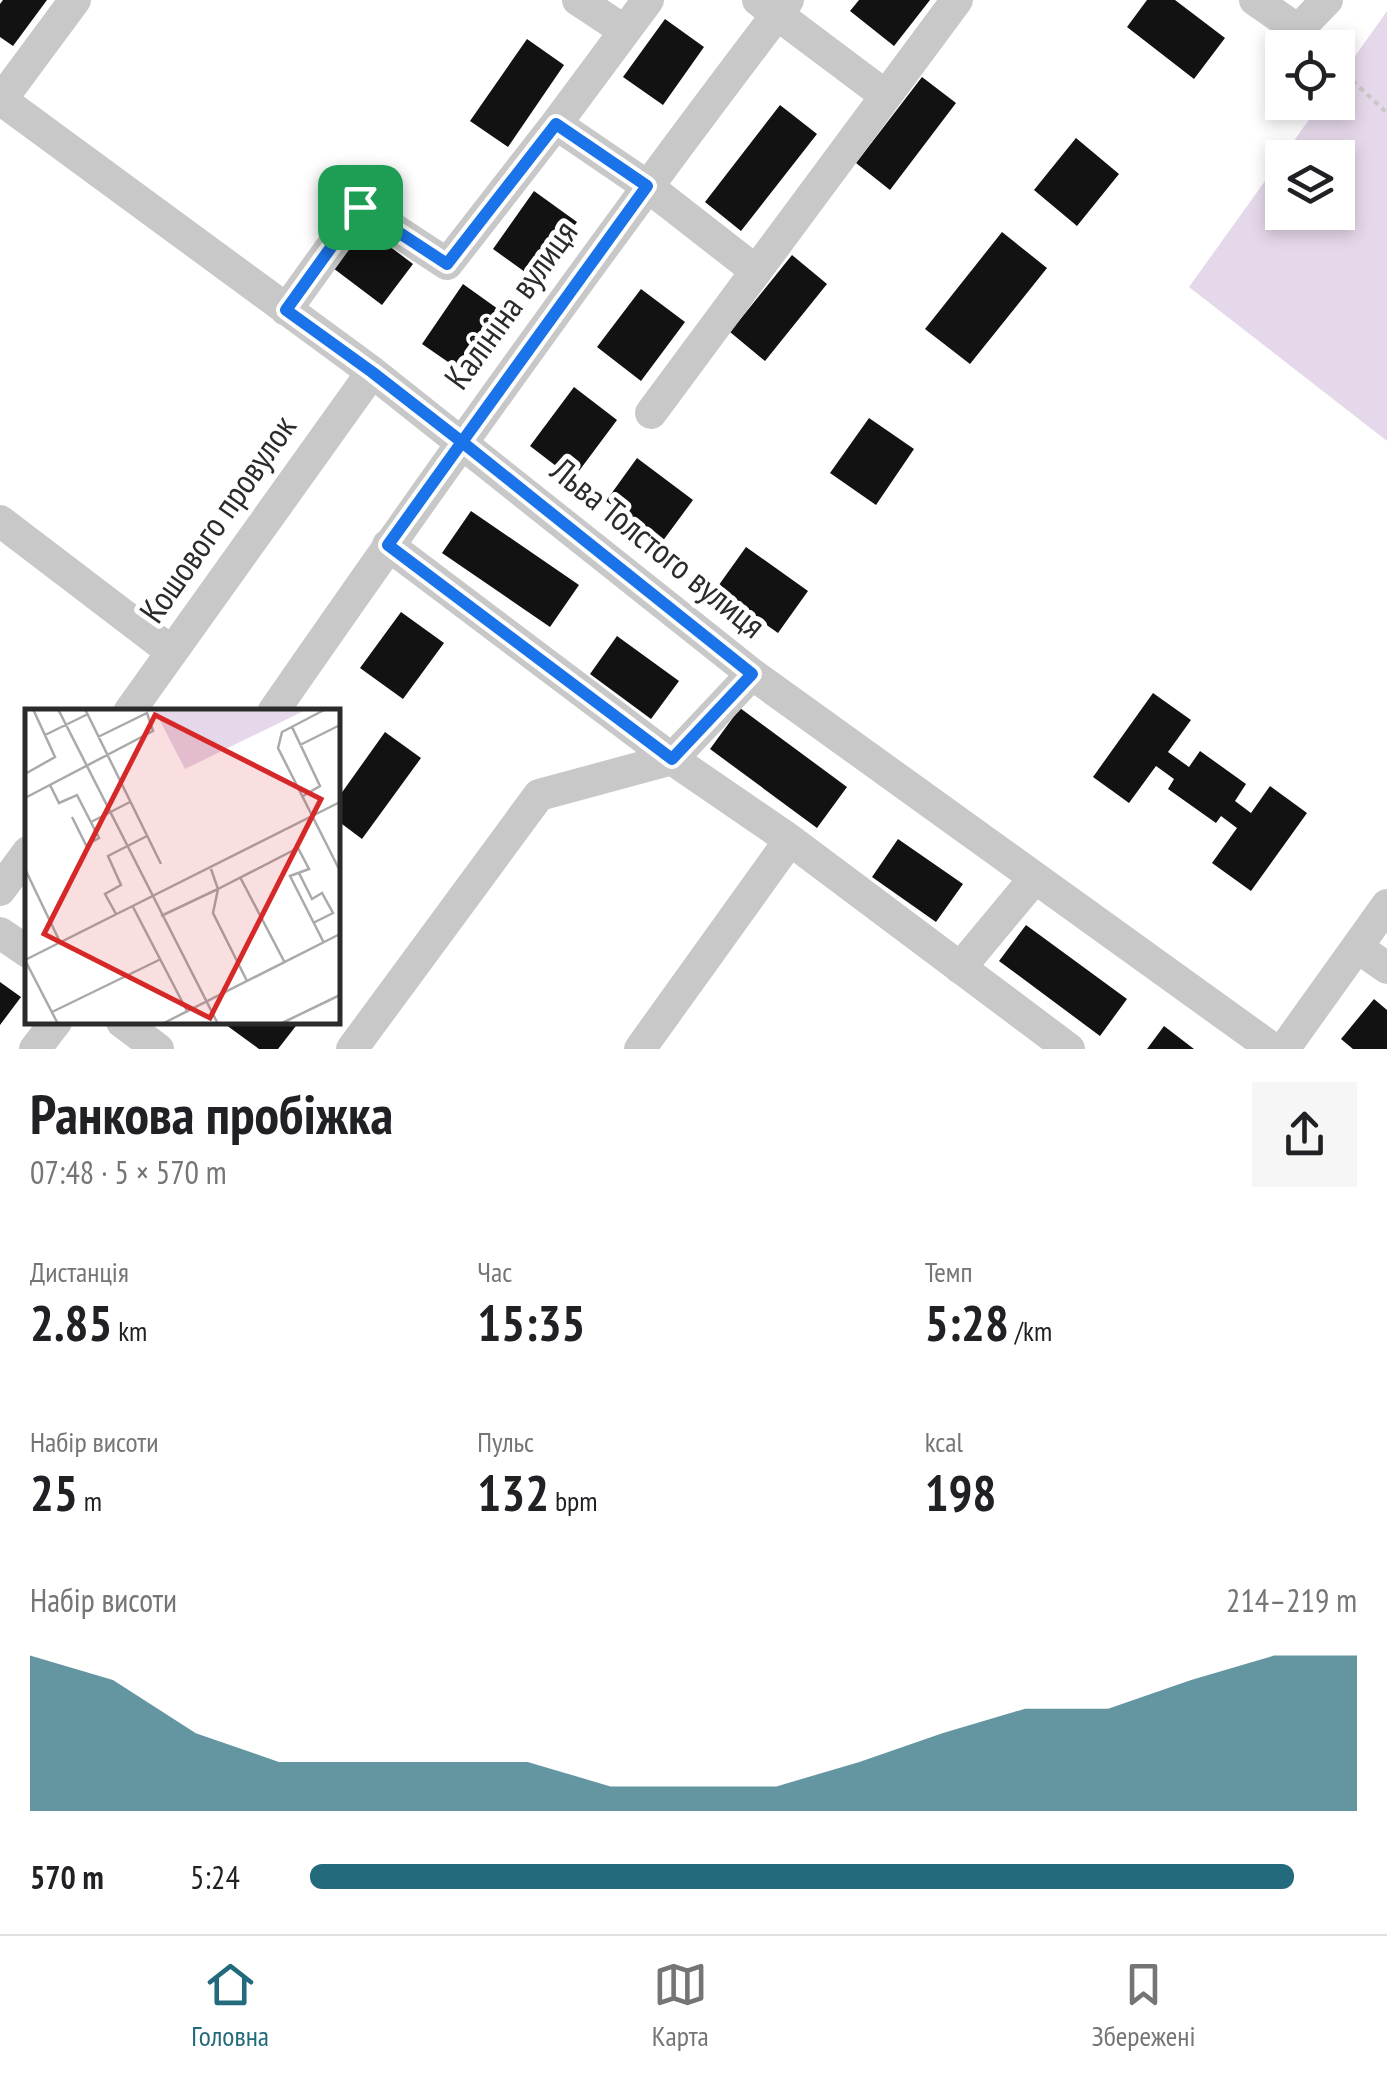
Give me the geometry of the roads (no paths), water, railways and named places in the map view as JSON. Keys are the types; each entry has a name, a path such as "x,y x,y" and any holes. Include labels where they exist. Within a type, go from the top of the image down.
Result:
{"street":[{"path":"1,100 76,0"},
{"path":"578,0 625,32"},
{"path":"286,310 360,207 447,264 648,0"},
{"path":"651,413 958,0"},
{"path":"1255,0 1298,30 1327,0"},
{"path":"774,4 886,96"},
{"name":"Калініна вулиця","path":"275,709 774,4"},
{"name":"Льва Толстого вулиця","path":"1,100 372,372 752,674 1274,1049"},
{"path":"556,124 647,186 756,271"},
{"name":"Кошового провулок","path":"131,709 372,372"},
{"path":"0,521 172,652"},
{"path":"388,545 672,759 790,840 1069,1049"},
{"path":"352,1049 538,794 672,759 752,674"},
{"path":"640,1049 790,840"},
{"path":"0,890 25,856"},
{"path":"960,968 1034,879"},
{"path":"1284,1049 1387,905"},
{"path":"0,933 25,950"},
{"path":"1357,947 1387,968"},
{"path":"35,1049 54,1024"},
{"path":"125,1024 158,1049"}]}
